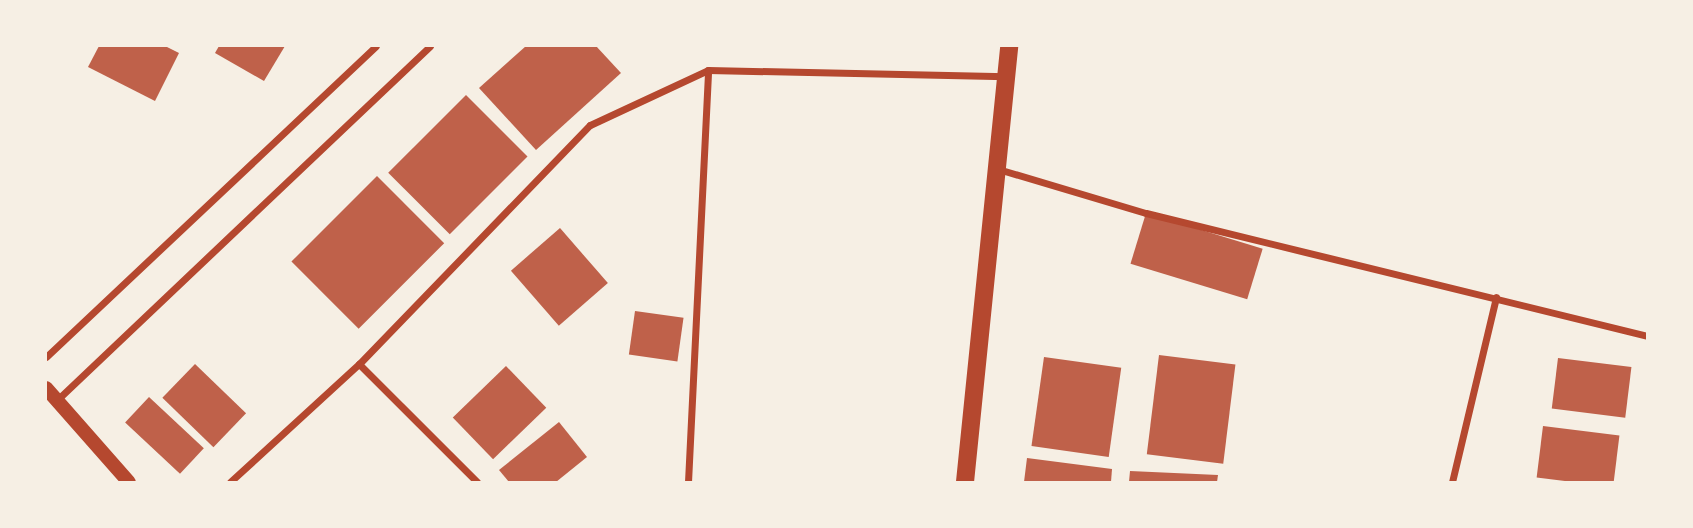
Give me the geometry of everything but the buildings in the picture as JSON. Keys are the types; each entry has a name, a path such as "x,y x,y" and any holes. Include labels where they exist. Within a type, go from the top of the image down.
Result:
{"main road":[{"path":"965,482 1009,46"},
{"path":"46,388 129,482"}],"street":[{"path":"46,357 376,46"},
{"path":"57,400 430,46"},
{"path":"230,482 359,364 590,125 708,70 1007,76"},
{"path":"688,482 708,70"},
{"path":"998,169 1146,213 1647,336"},
{"path":"1452,482 1496,297"},
{"path":"359,364 477,482"}]}
